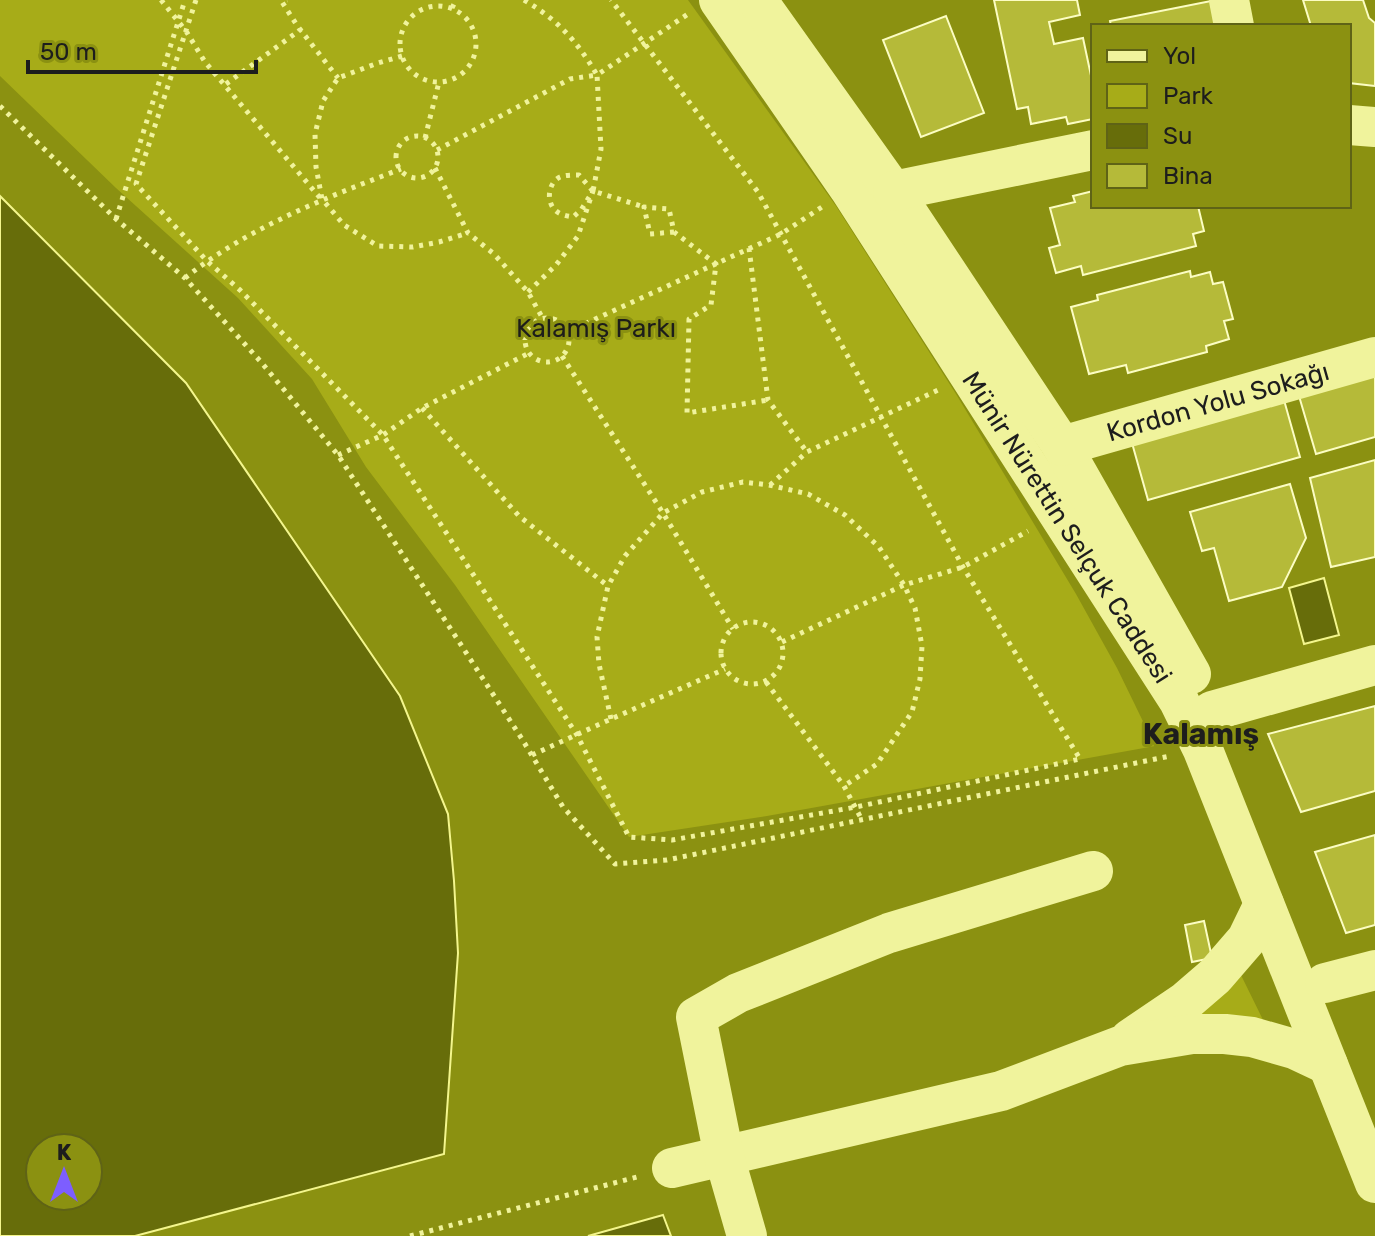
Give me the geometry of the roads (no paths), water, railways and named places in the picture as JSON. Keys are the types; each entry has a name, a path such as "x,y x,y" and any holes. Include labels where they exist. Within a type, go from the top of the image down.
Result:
{"street":[{"name":"Münir Nürettin Selçuk Caddesi","path":"757,0 893,191 1062,446 1212,711 1325,983 1375,1121"},
{"path":"1229,0 1234,24"},
{"name":"Münir Nürettin Selçuk Caddesi","path":"708,4 849,188 1179,701 1203,750 1375,1183"},
{"path":"1351,125 1375,127"},
{"path":"893,191 1091,150"},
{"name":"Kordon Yolu Sokağı","path":"1062,446 1375,357"},
{"path":"1212,711 1375,665"},
{"path":"747,1236 724,1156 696,1017 738,993 889,933 1093,871"},
{"path":"1120,1046 1186,1001 1215,976 1247,939 1264,904"},
{"path":"1325,983 1375,970"},
{"path":"672,1168 1001,1091 1120,1046 1192,1034 1252,1037 1294,1049 1328,1065"}],"water":[{"path":"0,196 186,383 400,696 448,814 458,953 444,1154 135,1236 0,1236"},
{"path":"1324,578 1339,635 1304,644 1289,588"},
{"path":"663,1215 671,1236 588,1236"}],"district":[{"name":"Kalamış","path":"1201,734"}],"park label":[{"name":"Kalamış Parkı","path":"596,328"}]}
